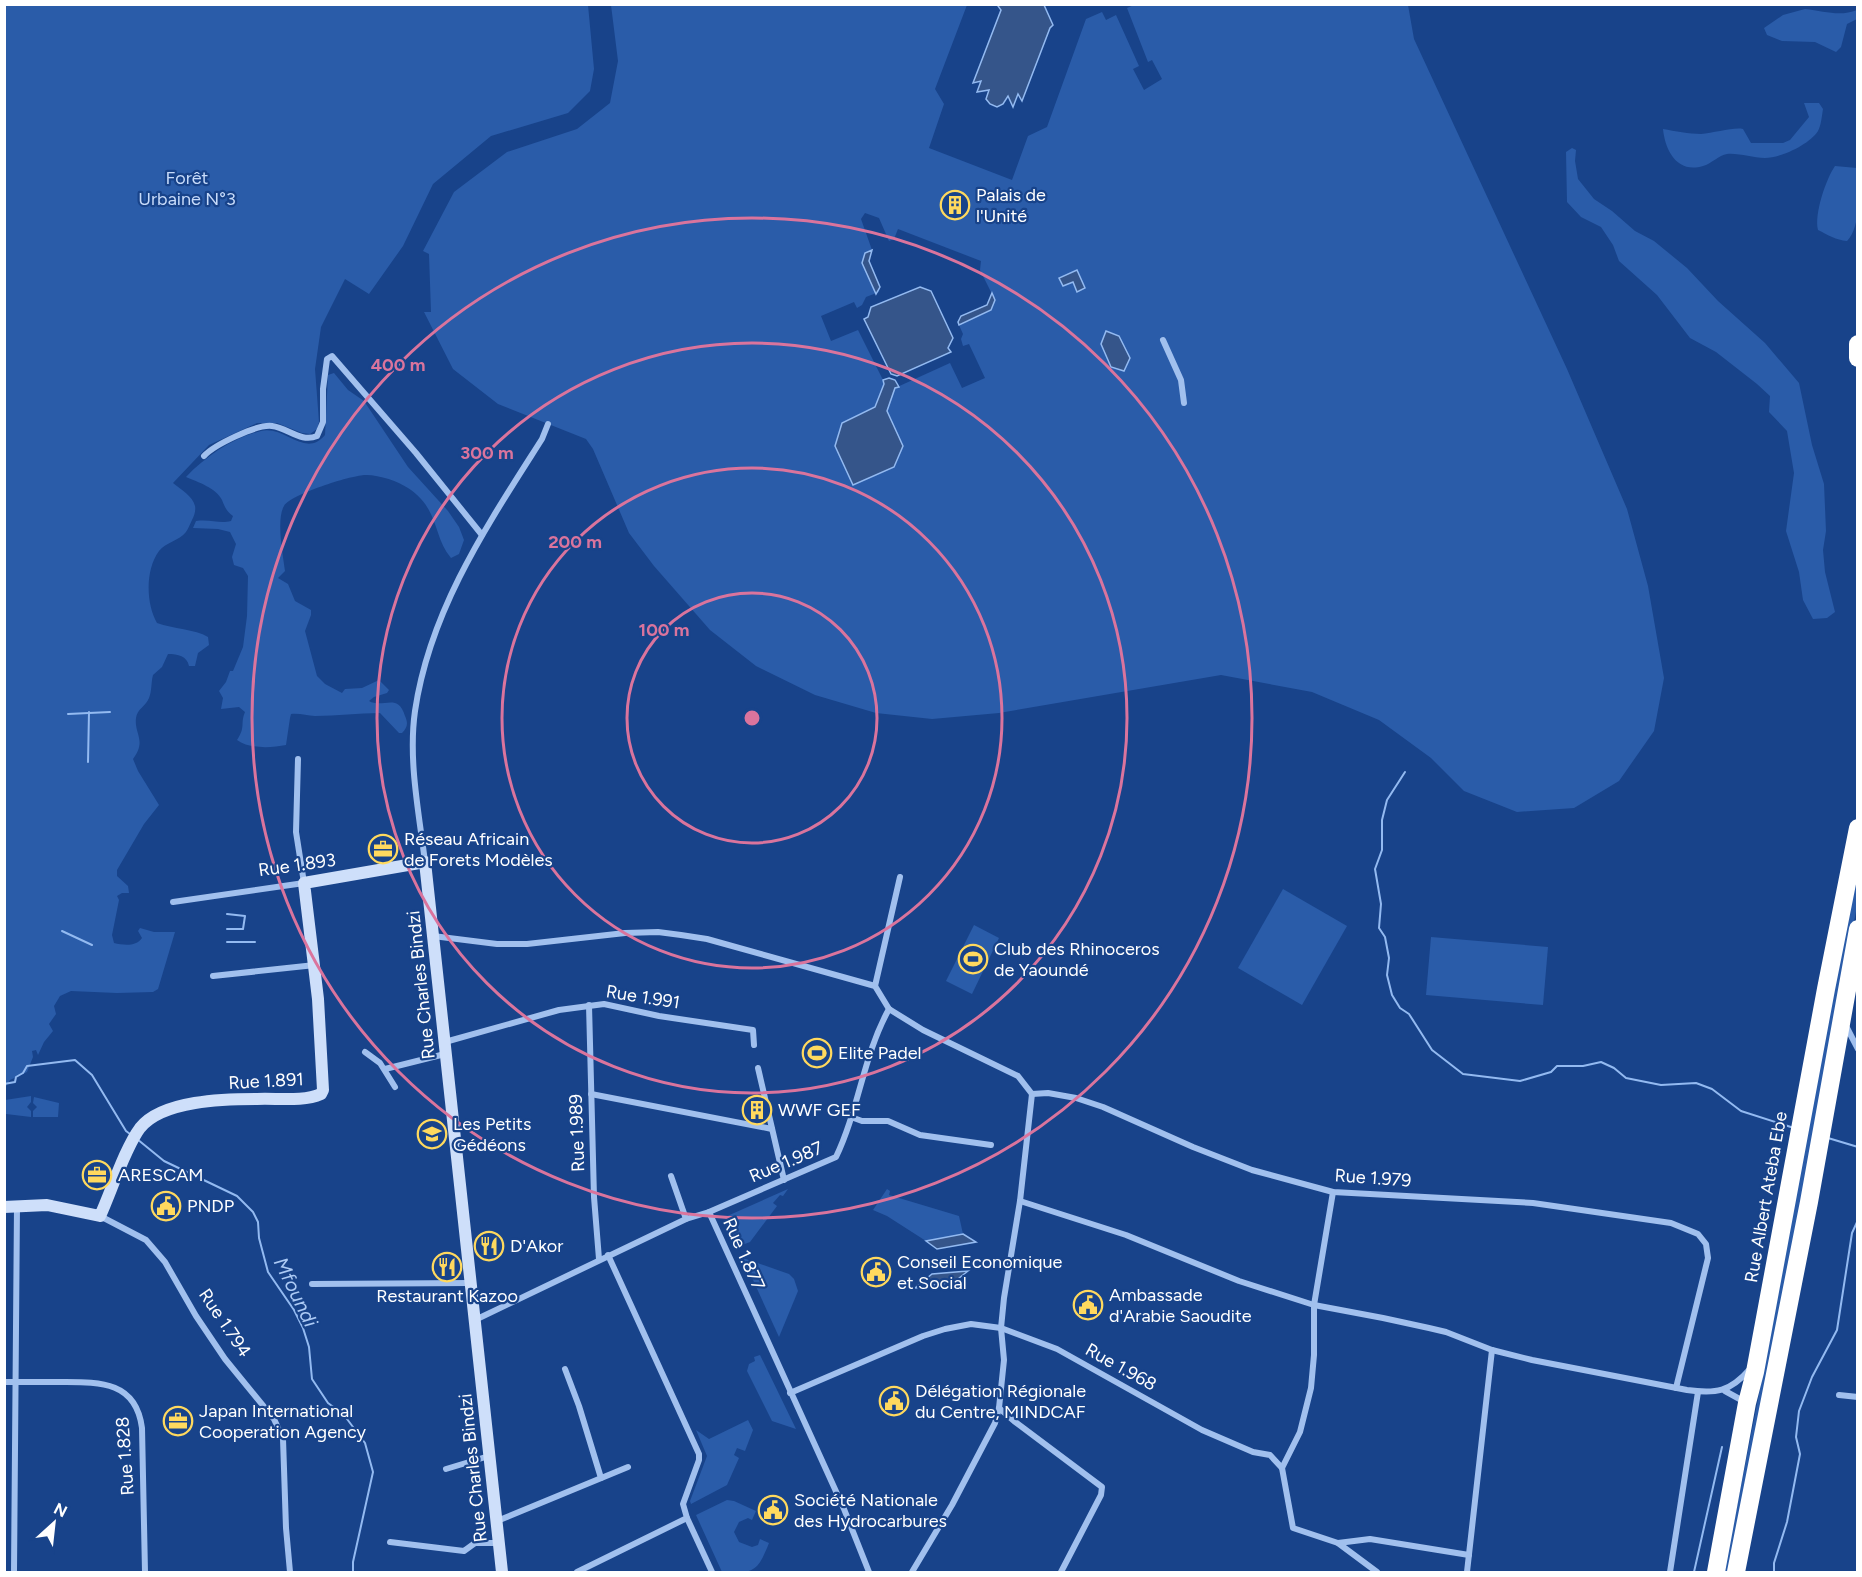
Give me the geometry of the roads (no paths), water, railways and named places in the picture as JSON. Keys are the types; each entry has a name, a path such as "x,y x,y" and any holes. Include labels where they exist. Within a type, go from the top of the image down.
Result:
{"highway":[{"path":"1857,344 1857,358"},
{"name":"Rue Albert Ateba Ebe","path":"1716,1572 1857,828"},
{"path":"1736,1572 1809,1202 1857,929"}],"street":[{"path":"1163,340 1181,380 1184,403"},
{"path":"204,456 214,447 231,438 264,426 278,428 305,439 317,436 323,422 323,389 327,359 332,356 416,453 482,535"},
{"name":"Rue Charles Bindzi","path":"502,1572 415,779 415,712 436,630 452,591 482,535 542,439 548,424"},
{"path":"298,759 296,832 304,883"},
{"name":"Rue 1.893","path":"173,902 425,862"},
{"path":"874,986 900,877"},
{"name":"Rue 1.891","path":"100,1216 140,1129 159,1114 183,1106 238,1099 292,1098 321,1094 315,965 304,883"},
{"path":"433,936 497,944 526,944 626,933 670,933 707,939 874,986 889,1009 923,1030 1018,1076 1032,1094 1020,1201 1001,1328 1004,1360 995,1424 952,1505 912,1572"},
{"path":"213,976 315,965"},
{"name":"Rue 1.991","path":"385,1069 559,1010 604,1004 659,1016 753,1030 754,1045"},
{"name":"Rue 1.989","path":"589,1005 594,1197 599,1259"},
{"name":"Rue 1.987","path":"709,1212 836,1157 851,1117 874,1037 889,1009"},
{"path":"1841,1014 1857,1049"},
{"path":"365,1052 385,1069 395,1087"},
{"path":"758,1068 784,1180"},
{"path":"591,1094 772,1129"},
{"name":"Rue 1.979","path":"1032,1094 1057,1094 1076,1098 1103,1107 1252,1170 1333,1192 1533,1203 1671,1223 1698,1234 1706,1244 1708,1258 1676,1388"},
{"path":"851,1117 862,1121 888,1121 920,1135 991,1145"},
{"path":"671,1176 686,1219"},
{"path":"1333,1192 1314,1305 1314,1355 1311,1388 1300,1432 1282,1468 1293,1528 1338,1543 1377,1572"},
{"path":"1020,1201 1126,1235 1239,1281 1314,1305 1429,1328 1492,1350 1698,1392 1725,1391 1747,1403"},
{"name":"Rue 1.794","path":"11,1206 47,1205 100,1216 146,1240 165,1262 196,1316 225,1359 274,1419 283,1439 290,1572"},
{"path":"11,1206 14,1572"},
{"name":"Rue 1.877","path":"608,1255 686,1219 709,1212 844,1509 869,1572"},
{"path":"475,1321 608,1255 699,1454 699,1460 683,1504 687,1518 712,1572"},
{"path":"312,1284 472,1283"},
{"name":"Rue 1.968","path":"790,1393 934,1332 971,1324 1001,1328 1058,1349 1202,1430 1253,1452 1270,1455 1282,1468"},
{"path":"1467,1572 1492,1350"},
{"path":"1725,1391 1742,1378 1757,1361"},
{"path":"565,1369 601,1478"},
{"name":"Rue 1.828","path":"4,1383 92,1382 111,1385 133,1400 138,1408 142,1428 145,1572"},
{"path":"1670,1572 1698,1392"},
{"path":"1839,1395 1857,1397"},
{"path":"999,1408 1102,1487 1101,1495 1061,1572"},
{"path":"446,1469 490,1456"},
{"path":"497,1521 628,1467"},
{"path":"4,1514 14,1514"},
{"path":"578,1572 687,1518"},
{"path":"1338,1543 1370,1539 1469,1555"},
{"path":"390,1542 464,1551 475,1543 500,1543"}],"waterway":[{"path":"88,762 89,712"},
{"path":"68,714 110,712"},
{"path":"1405,772 1387,800 1382,820 1382,850 1375,869 1381,904 1379,928 1385,937 1389,958 1387,975 1392,995 1400,1008 1409,1014 1432,1050 1463,1074 1520,1081 1551,1072 1557,1066 1583,1066 1601,1062 1614,1068 1626,1078 1661,1085 1696,1083 1712,1089 1741,1111 1794,1128"},
{"path":"227,914 245,916 243,929 227,929"},
{"path":"62,931 92,945"},
{"path":"227,942 255,942"},
{"name":"Mfoundi","path":"4,1084 15,1082 16,1077 23,1073 27,1066 75,1060 92,1075 130,1134"},
{"path":"1828,1138 1858,1147"},
{"name":"Mfoundi","path":"137,1139 164,1161 237,1196 253,1212 258,1222 259,1238 268,1272 294,1310 303,1328 309,1347 312,1379 328,1403 344,1415 365,1443 373,1472 353,1562 353,1572"},
{"path":"1774,1572 1774,1563 1787,1522 1800,1454 1796,1437 1799,1411 1812,1377 1837,1330 1852,1233 1858,1220"},
{"path":"1694,1572 1722,1447"}],"place":[{"name":"Palais de l'Unité","path":"955,205"},
{"name":"Réseau Africain de Forets Modèles","path":"383,849"},
{"name":"Club des Rhinoceros de Yaoundé","path":"973,959"},
{"name":"Elite Padel","path":"817,1053"},
{"name":"WWF GEF","path":"757,1110"},
{"name":"Les Petits Gédéons","path":"432,1134"},
{"name":"ARESCAM","path":"97,1175"},
{"name":"PNDP","path":"166,1206"},
{"name":"D'Akor","path":"489,1246"},
{"name":"Restaurant Kazoo","path":"447,1267"},
{"name":"Conseil Economique et Social","path":"876,1272"},
{"name":"Ambassade d'Arabie Saoudite","path":"1088,1305"},
{"name":"Délégation Régionale du Centre, MINDCAF","path":"894,1401"},
{"name":"Japan International Cooperation Agency","path":"178,1421"},
{"name":"Société Nationale des Hydrocarbures","path":"773,1510"}],"park label":[{"name":"Forêt Urbaine N°3","path":"187,188"}]}
